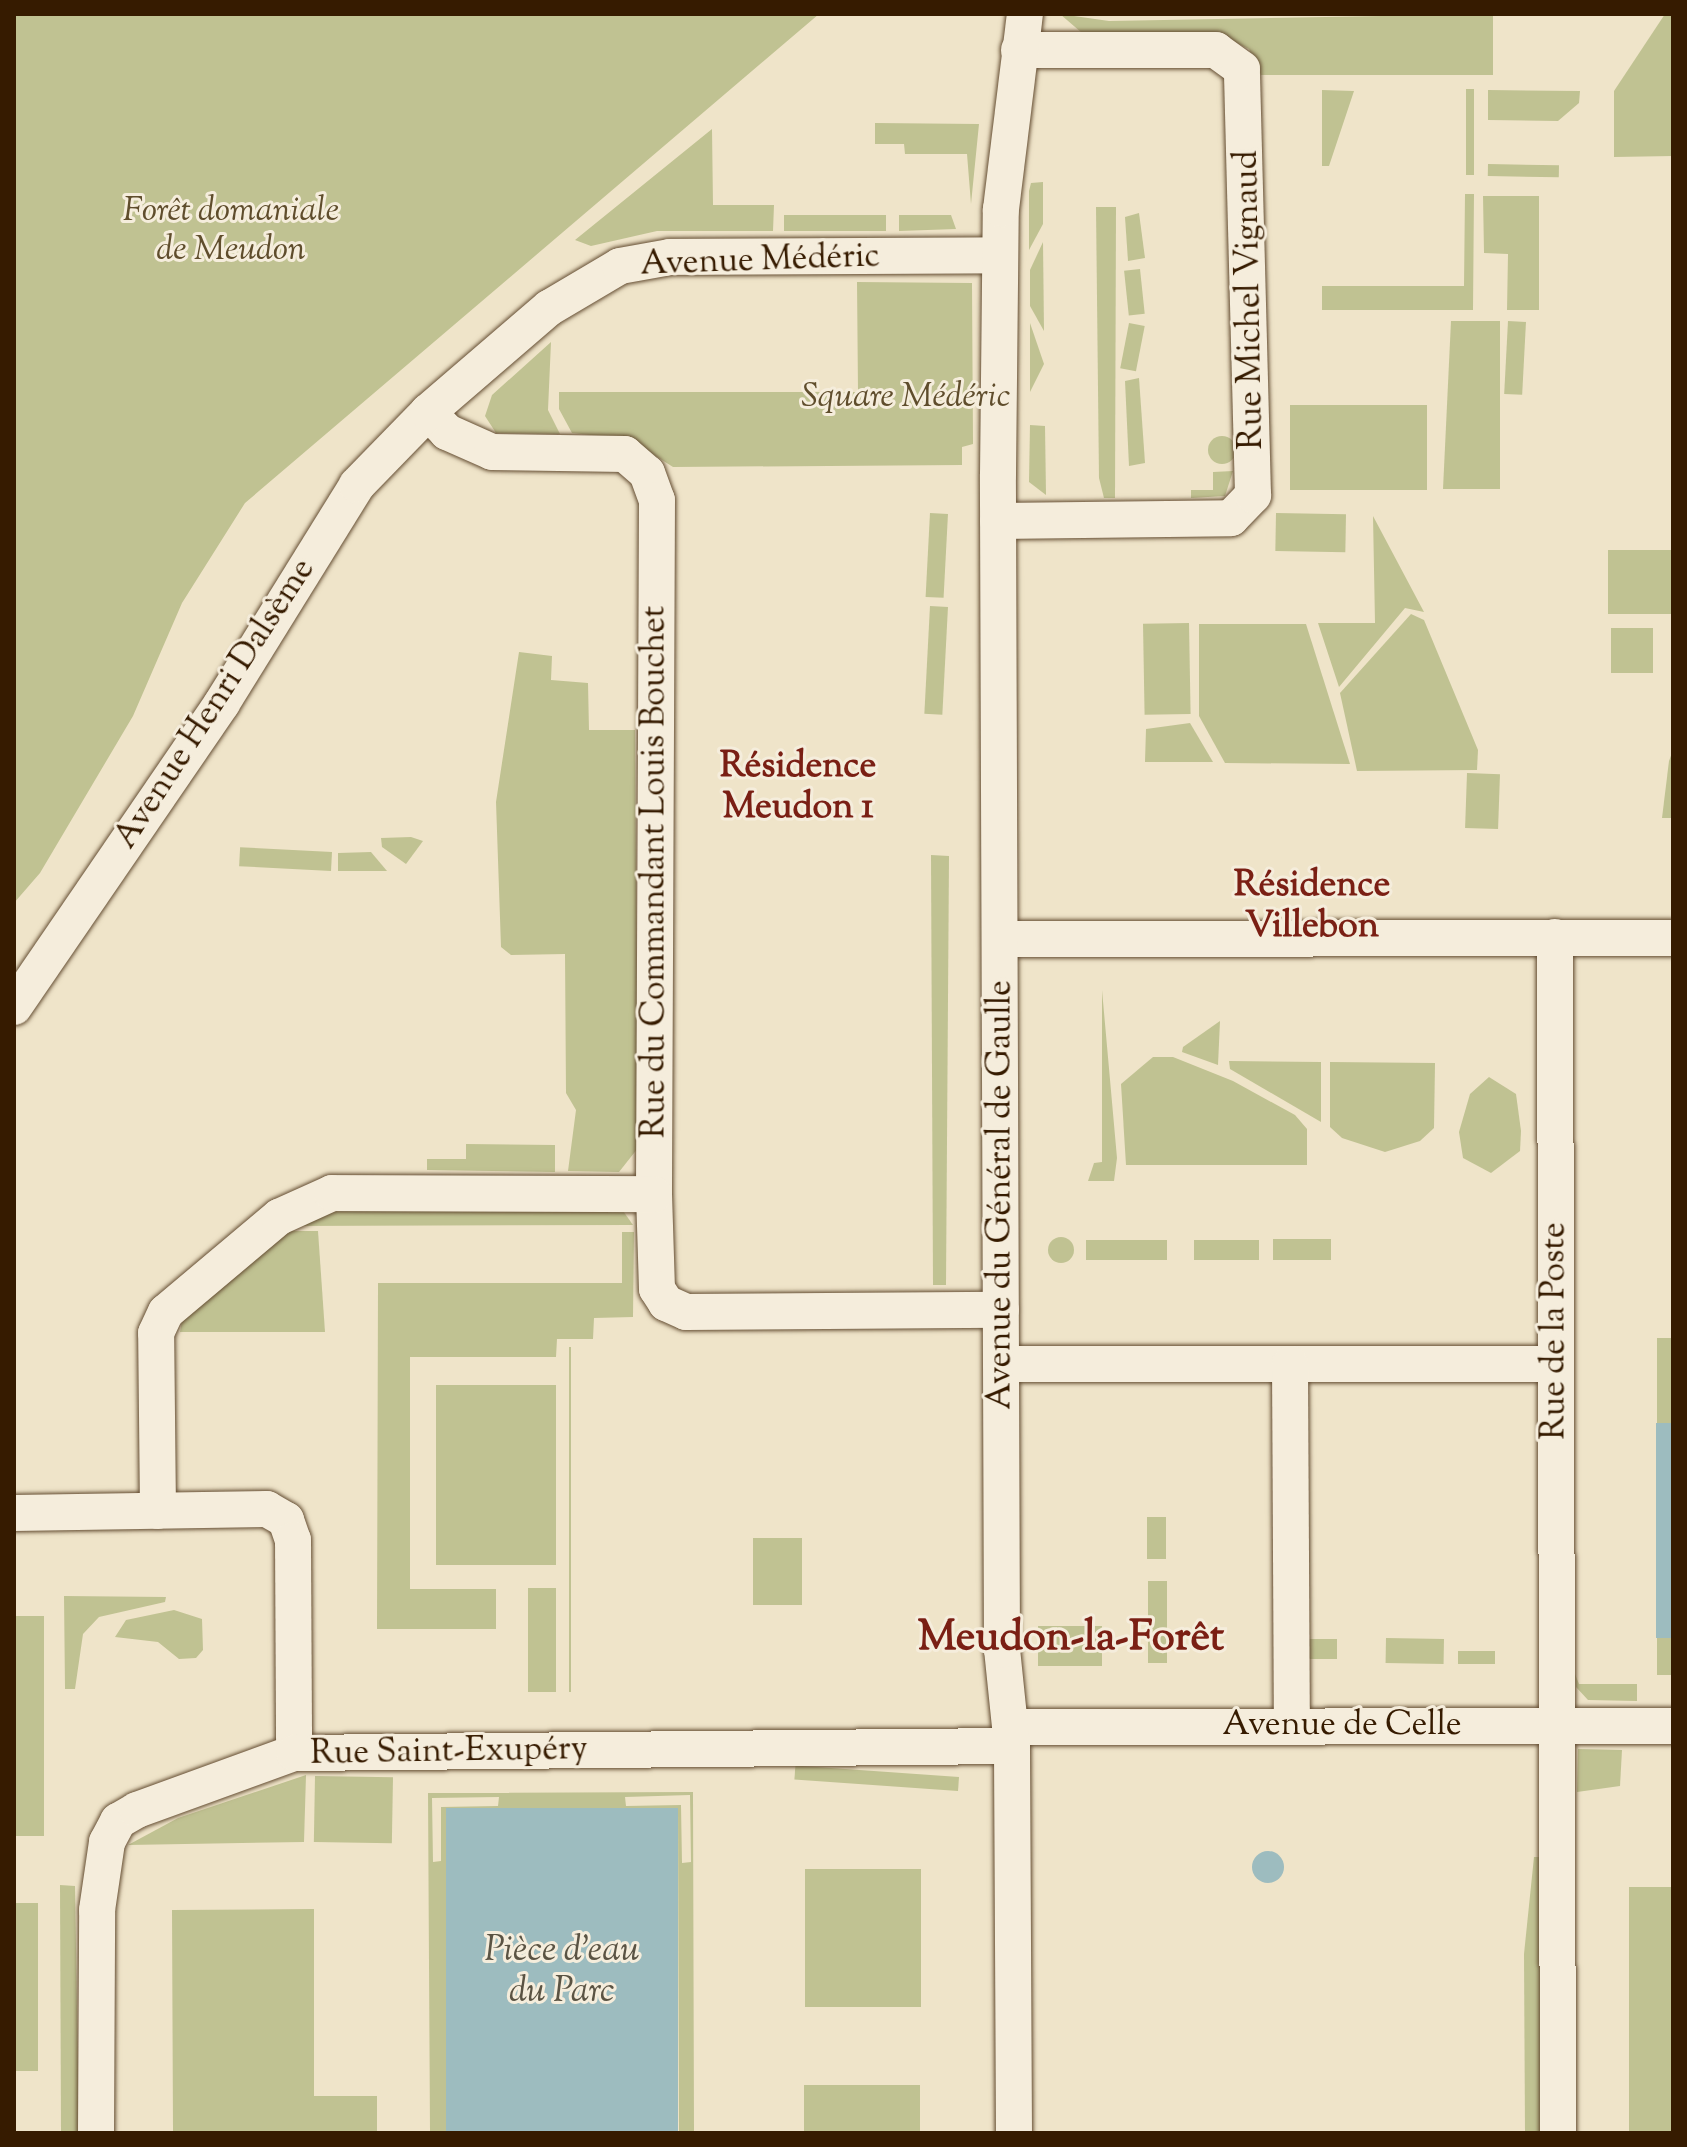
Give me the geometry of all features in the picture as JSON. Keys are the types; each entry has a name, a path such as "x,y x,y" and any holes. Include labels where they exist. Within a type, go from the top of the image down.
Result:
{"street":[{"name":"Avenue du Général de Gaulle","path":"1014,2133 1012,1736 1002,1650 999,255 1025,14"},
{"name":"Rue Michel Vignaud","path":"998,521 1231,518 1253,495 1242,69 1216,50 1019,50"},
{"name":"Avenue Médéric","path":"428,412 580,285 643,260 999,255"},
{"name":"Avenue Henri Dalsème","path":"14,1007 222,703 357,485 428,412"},
{"name":"Rue du Commandant Louis Bouchet","path":"428,412 447,432 492,452 625,454 652,483 654,1194 657,1289 666,1303 686,1312 1001,1310"},
{"name":"Rue de la Poste","path":"1555,937 1554,1726 1558,2133"},
{"path":"1000,939 1673,938"},
{"path":"158,1511 156,1333 186,1293 279,1217 332,1193 654,1194"},
{"path":"1001,1364 1556,1364"},
{"path":"1290,1364 1292,1726"},
{"path":"14,1513 267,1509 286,1520 293,1540 294,1753"},
{"name":"Avenue de Celle","path":"1012,1736 1292,1726 1673,1726"},
{"name":"Rue Saint-Exupéry","path":"96,2133 97,1910 112,1830 137,1810 294,1753 1012,1736"}],"green space":[{"name":"Forêt domaniale de Meudon","path":"14,14 819,14 245,503 182,603 133,716 40,873 14,903"},
{"path":"1060,14 1109,21 1493,14 1493,75 1261,75 1249,49 1216,33 1082,33"},
{"path":"1665,14 1673,14 1673,156 1614,157 1614,91"},
{"path":"1466,89 1474,89 1474,175 1466,175"},
{"path":"1322,90 1354,91 1329,166 1322,166"},
{"path":"1488,90 1580,91 1579,103 1558,121 1488,120"},
{"path":"875,123 979,124 971,204 967,154 905,154 904,144 875,144"},
{"path":"712,129 713,205 774,205 773,231 657,231 591,246 575,240"},
{"path":"1488,164 1559,165 1559,177 1488,176"},
{"path":"1043,182 1043,224 1029,250 1029,191 1031,183"},
{"path":"1465,194 1474,194 1473,310 1322,310 1322,286 1464,286"},
{"path":"1483,196 1539,196 1539,310 1507,310 1508,254 1484,253"},
{"path":"1096,207 1116,207 1115,498 1104,498 1099,478"},
{"path":"1139,213 1145,258 1128,261 1125,217"},
{"path":"784,215 886,215 886,231 784,231"},
{"path":"899,215 951,215 956,229 899,231"},
{"path":"1043,242 1044,331 1030,306 1030,270"},
{"path":"1140,269 1145,314 1129,315 1124,271"},
{"name":"Square Médéric","path":"857,282 972,283 973,444 962,447 962,465 673,467 629,439 572,433 559,409 559,392 858,392"},
{"path":"1451,321 1500,321 1500,489 1443,489"},
{"path":"1508,321 1526,322 1522,395 1504,394"},
{"path":"1030,323 1044,364 1030,392"},
{"path":"1129,323 1145,326 1136,371 1120,368"},
{"path":"551,342 548,410 560,434 496,433 485,416 492,395"},
{"path":"1139,378 1145,463 1129,466 1125,381"},
{"path":"1290,405 1427,405 1427,490 1290,490"},
{"path":"1030,425 1045,426 1046,495 1029,482"},
{"path":"1222,436 1232,440 1236,450 1232,460 1222,464 1212,460 1208,450 1212,440"},
{"path":"1233,471 1225,496 1191,498 1191,490 1213,490 1213,472"},
{"path":"930,513 948,514 944,598 926,597"},
{"path":"1276,513 1346,514 1345,552 1275,551"},
{"path":"1373,516 1424,612 1405,608 1339,687 1318,623 1375,623"},
{"path":"1608,550 1673,550 1673,614 1608,614"},
{"path":"930,606 948,607 942,715 924,714"},
{"path":"1411,614 1424,620 1478,750 1477,770 1357,771 1340,693"},
{"path":"1189,623 1191,714 1145,715 1143,624"},
{"path":"1199,624 1306,624 1350,764 1225,763 1199,716"},
{"path":"1611,628 1653,628 1653,673 1611,673"},
{"path":"519,652 552,656 551,680 588,683 589,730 635,730 638,1148 619,1172 568,1171 576,1110 566,1093 565,954 511,955 501,947 496,802"},
{"path":"1190,723 1213,762 1145,762 1146,729"},
{"path":"1673,750 1673,818 1662,818 1669,761"},
{"path":"1467,773 1500,774 1498,829 1465,828"},
{"path":"411,837 423,841 406,864 382,847 381,838"},
{"path":"240,847 332,852 331,871 239,866"},
{"path":"371,852 387,871 338,871 338,853"},
{"path":"931,855 949,856 946,1285 933,1285"},
{"path":"1102,990 1117,1158 1114,1181 1088,1181 1094,1163 1102,1162"},
{"path":"1220,1021 1218,1065 1182,1052 1183,1047"},
{"path":"1153,1057 1173,1057 1233,1081 1295,1115 1307,1129 1307,1165 1126,1165 1121,1084"},
{"path":"1229,1061 1321,1062 1321,1122 1230,1069"},
{"path":"1330,1062 1435,1063 1434,1128 1420,1141 1385,1152 1342,1138 1330,1127"},
{"path":"1489,1077 1516,1094 1521,1131 1520,1151 1491,1173 1463,1158 1459,1132 1470,1094"},
{"path":"466,1144 555,1145 555,1172 427,1170 427,1159 466,1159"},
{"path":"355,1204 621,1208 633,1225 289,1226"},
{"path":"281,1231 318,1231 325,1332 180,1332 182,1321"},
{"path":"622,1232 634,1232 633,1317 594,1318 593,1339 557,1339 556,1357 410,1357 410,1589 496,1589 496,1629 377,1629 378,1283 622,1283"},
{"path":"1061,1237 1070,1241 1074,1250 1070,1259 1061,1263 1052,1259 1048,1250 1052,1241"},
{"path":"1273,1239 1331,1239 1331,1260 1273,1260"},
{"path":"1086,1240 1167,1240 1167,1260 1086,1260"},
{"path":"1194,1240 1259,1240 1259,1260 1194,1260"},
{"path":"1657,1338 1673,1338 1673,1430 1657,1430"},
{"path":"569,1347 571,1347 571,1692"},
{"path":"436,1385 556,1385 556,1565 436,1565"},
{"path":"1147,1517 1166,1517 1166,1559 1147,1559"},
{"path":"753,1538 802,1538 802,1605 753,1605"},
{"path":"1148,1581 1167,1581 1167,1663 1148,1663"},
{"path":"528,1588 556,1588 556,1692 528,1692"},
{"path":"64,1596 166,1597 165,1602 99,1617 83,1634 75,1689 65,1689"},
{"path":"174,1610 202,1619 203,1650 196,1658 179,1659 158,1642 115,1637 126,1620"},
{"path":"14,1616 44,1616 44,1836 14,1836"},
{"path":"1038,1626 1102,1626 1102,1666 1038,1666"},
{"path":"1386,1638 1444,1639 1444,1664 1386,1663"},
{"path":"1657,1638 1673,1638 1673,1675 1657,1675"},
{"path":"1307,1639 1337,1639 1337,1659 1307,1659"},
{"path":"1458,1651 1495,1651 1495,1664 1458,1664"},
{"path":"1575,1674 1579,1684 1637,1684 1637,1701 1588,1700 1576,1687"},
{"path":"1578,1749 1622,1750 1620,1786 1577,1792"},
{"path":"795,1766 959,1777 958,1791 794,1780"},
{"path":"306,1775 304,1842 128,1845 178,1818"},
{"path":"315,1776 393,1777 392,1843 314,1842"},
{"path":"693,1792 694,2133 679,2133 678,1808 446,1811 446,2133 430,2133 428,1793","holes":["690,1795 691,1862 682,1863 681,1805 626,1806 625,1797","499,1797 498,1806 441,1807 441,1861 433,1862 432,1798"]},
{"path":"1534,1857 1542,1857 1545,2133 1525,2133 1524,1954"},
{"path":"805,1869 921,1869 921,2007 805,2007"},
{"path":"60,1885 75,1886 79,2133 61,2133"},
{"path":"1629,1887 1673,1887 1673,2133 1629,2133"},
{"path":"14,1903 38,1903 38,2071 14,2071"},
{"path":"314,1909 314,2096 377,2096 377,2133 173,2133 172,1910"},
{"path":"804,2085 920,2085 920,2133 804,2133"}],"water":[{"path":"1656,1423 1673,1423 1673,1638 1656,1638"},
{"name":"Pièce d'eau du Parc","path":"446,1808 678,1808 678,2133 446,2133"},
{"path":"1268,1851 1279,1856 1284,1867 1279,1878 1268,1883 1257,1878 1252,1867 1257,1856"}],"district":[{"name":"Résidence Meudon 1","path":"798,788"},
{"name":"Résidence Villebon","path":"1312,906"},
{"name":"Meudon-la-Forêt","path":"1071,1639"}]}
